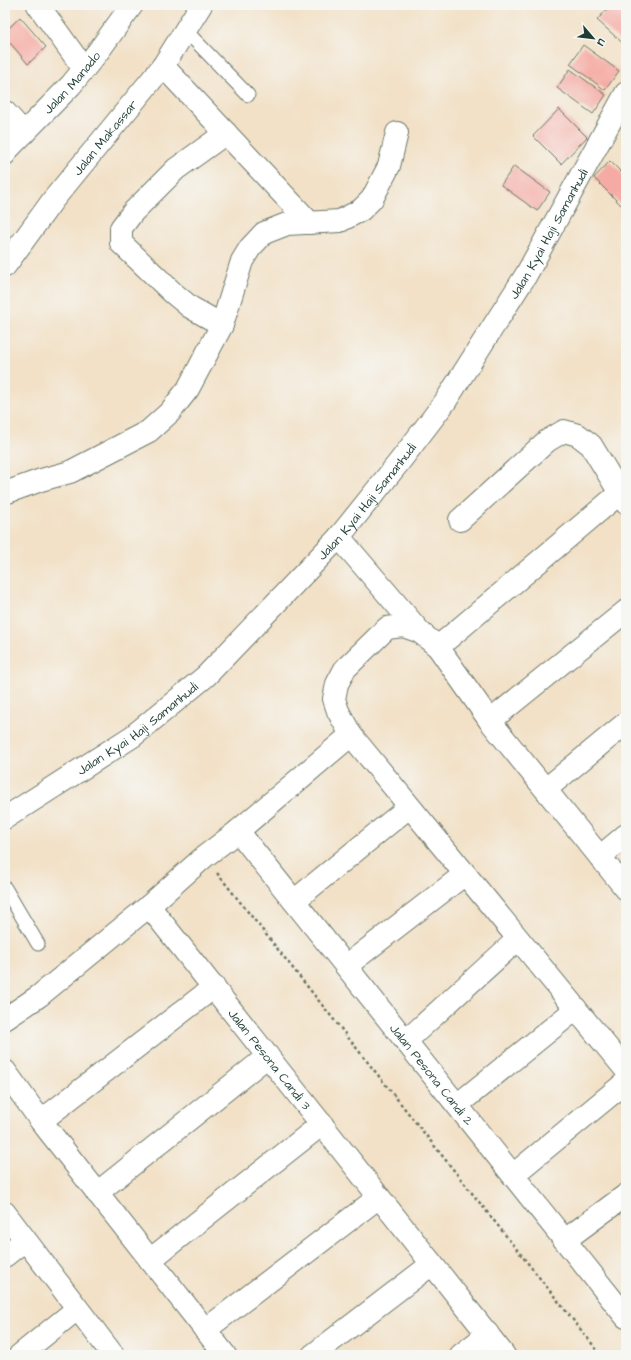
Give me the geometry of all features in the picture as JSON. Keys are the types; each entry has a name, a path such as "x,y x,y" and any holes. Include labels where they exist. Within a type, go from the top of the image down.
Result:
{"street":[{"path":"38,5 84,69"},
{"name":"Jalan Manado","path":"5,154 71,85 132,5"},
{"name":"Jalan Makassar","path":"5,266 53,200 163,66 201,5"},
{"path":"163,66 310,223"},
{"name":"Jalan Kyai Haji Samanhudi","path":"5,818 133,736 206,676 339,537 445,402 526,275 626,93"},
{"path":"5,112 24,133"},
{"path":"222,325 190,307 166,287 121,243 121,228 133,212 176,169 226,133"},
{"path":"5,493 41,480 70,472 149,431 170,412 188,388 222,325 242,261 250,248 264,233 287,224 340,221 361,210 372,199 388,166 397,133"},
{"path":"438,647 623,498 591,446 578,435 564,431 547,441 460,520"},
{"path":"339,537 420,632 438,647 490,721 626,889"},
{"path":"490,721 626,611"},
{"path":"420,632 402,626 387,628 366,648 345,669 337,684 334,699 338,711 351,736 626,1070"},
{"path":"546,789 626,724"},
{"path":"5,1019 39,996 149,906 204,857 238,831 351,736"},
{"path":"294,901 409,807"},
{"name":"Jalan Pesona Candi 2","path":"238,831 625,1313"},
{"path":"600,857 626,835"},
{"path":"346,966 465,874"},
{"name":"Jalan Pesona Candi 3","path":"149,906 504,1355"},
{"path":"406,1041 518,939"},
{"path":"41,1121 214,987"},
{"path":"457,1105 576,1009"},
{"path":"97,1193 268,1056"},
{"path":"5,1071 41,1121 225,1355"},
{"path":"513,1175 626,1082"},
{"path":"150,1260 322,1124"},
{"path":"565,1240 626,1195"},
{"path":"205,1330 379,1197"},
{"path":"5,1214 112,1355"},
{"path":"5,1256 25,1240"},
{"path":"313,1355 432,1264"},
{"path":"20,1355 77,1309"},
{"path":"461,1355 488,1334"}],"lane":[{"path":"185,30 248,95"},
{"path":"5,888 38,944"}],"path":[{"path":"204,857 601,1355"}],"building":[{"path":"611,5 615,5 626,15 626,46 597,20"},
{"path":"20,17 46,47 28,64 5,37 5,32"},
{"path":"583,45 619,71 605,90 570,64"},
{"path":"570,69 606,95 593,114 557,88"},
{"path":"559,109 587,137 561,164 533,136"},
{"path":"610,161 626,177 625,209 594,178"},
{"path":"514,166 550,192 537,211 501,185"}]}
